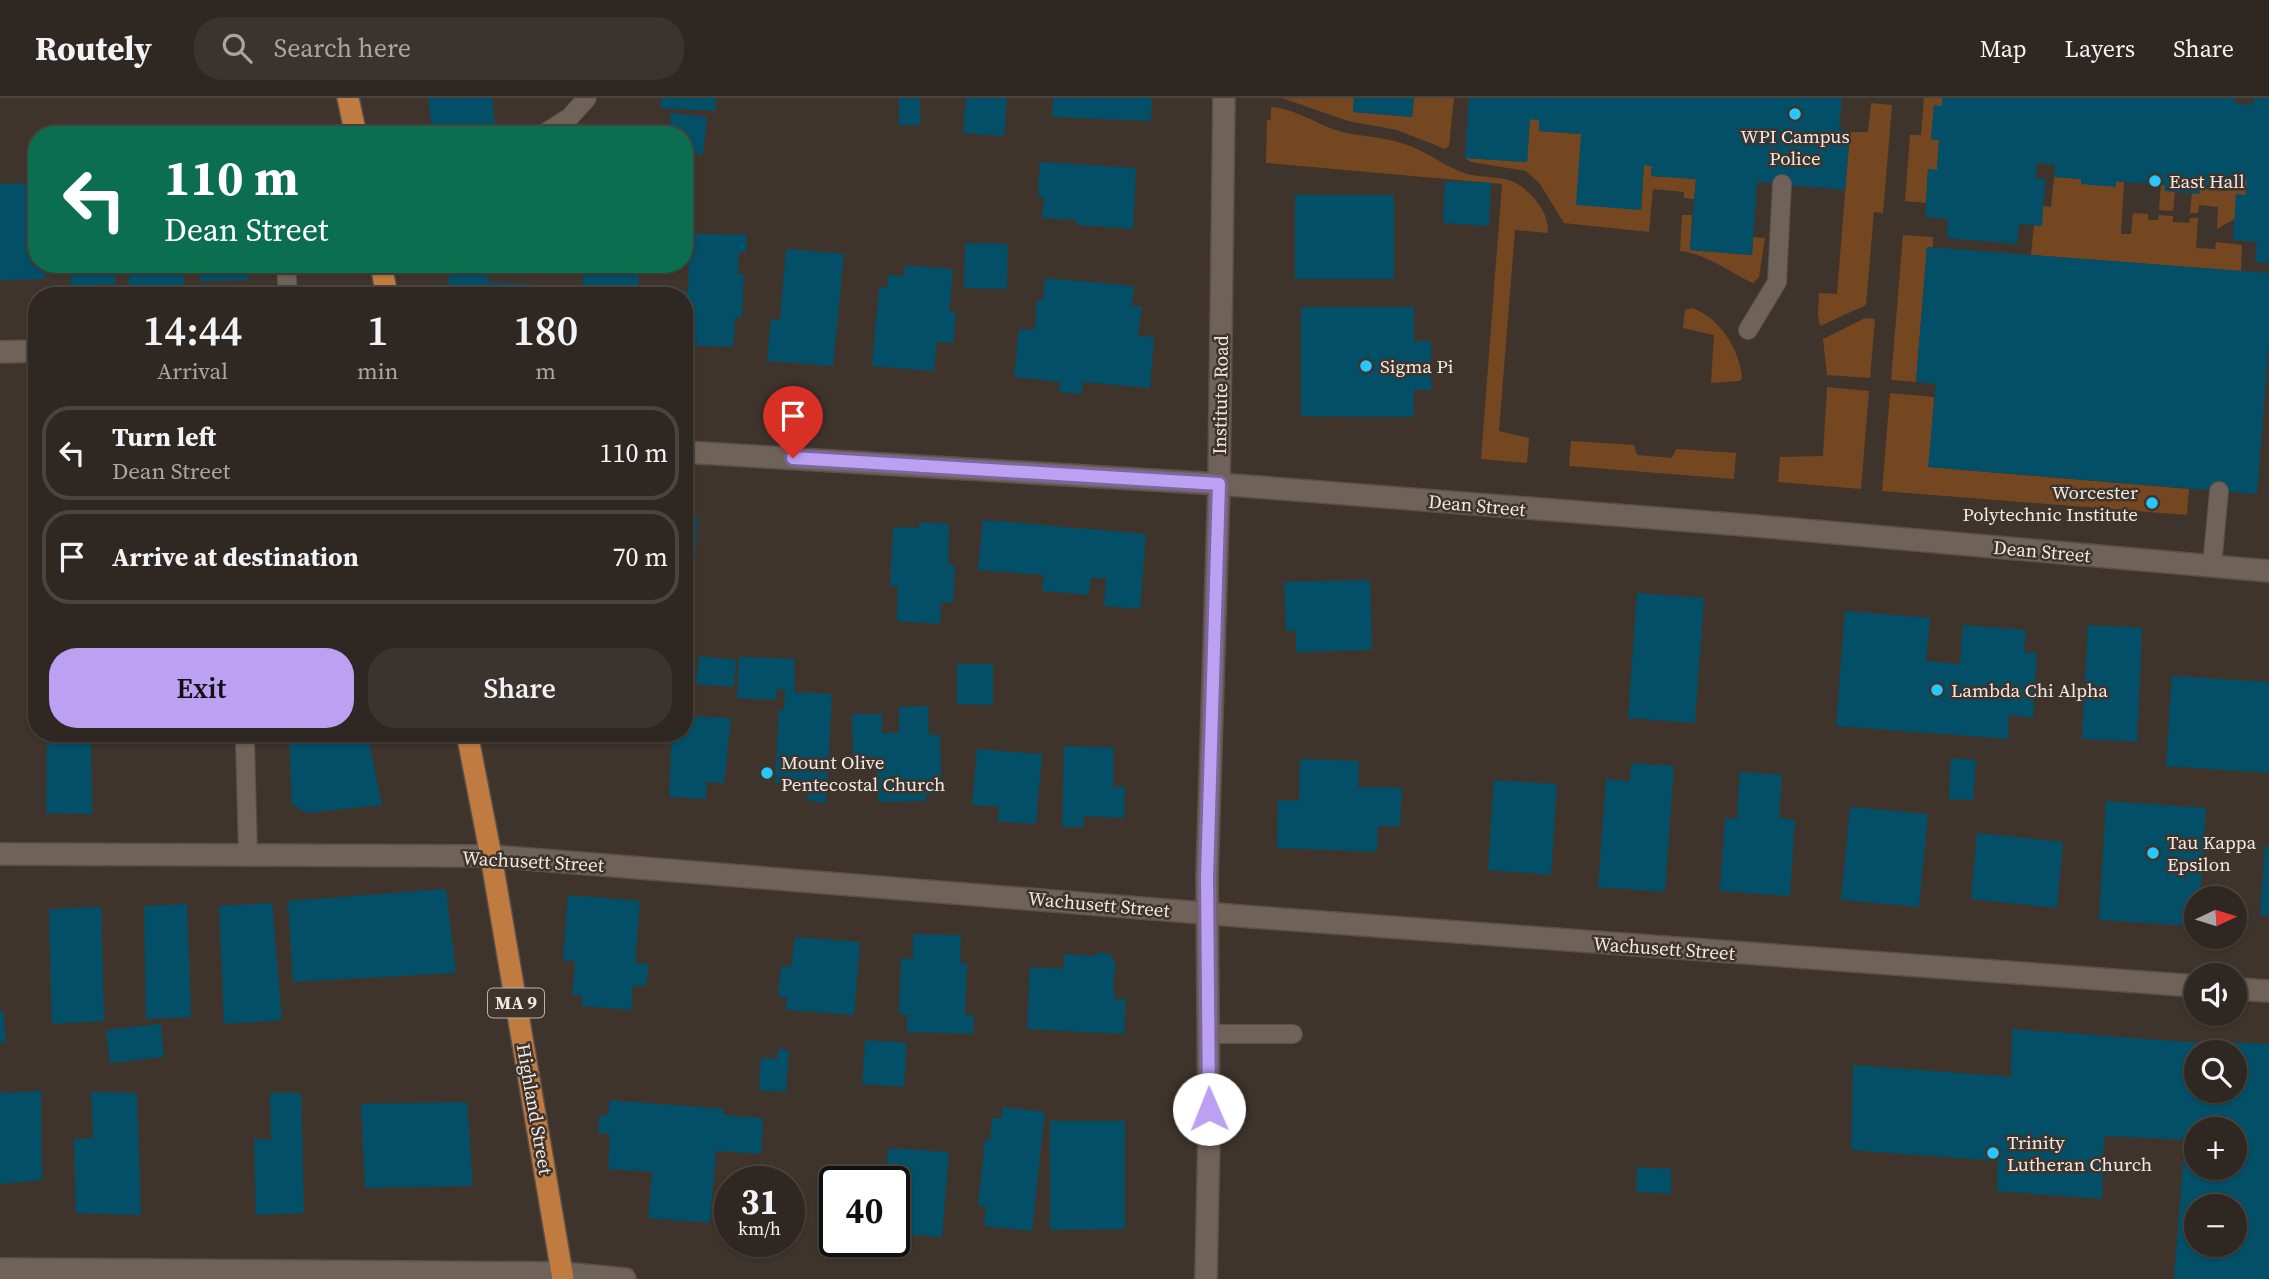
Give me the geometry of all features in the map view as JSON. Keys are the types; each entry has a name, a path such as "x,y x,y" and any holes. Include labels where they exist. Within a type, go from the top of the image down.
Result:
{"highway":[{"path":"348,98 354,126"},
{"name":"Highland Street","path":"469,742 563,1276"}],"street":[{"name":"Institute Road","path":"1206,1279 1209,1134 1208,913 1219,484 1224,98"},
{"path":"0,352 28,351"},
{"name":"Dean Street","path":"693,453 1219,484 1756,526 2269,571"},
{"name":"Wachusett Street","path":"0,854 491,856 1208,913 2184,985"},
{"path":"2247,990 2269,991"},
{"path":"0,1269 625,1279"}],"lane":[{"path":"556,126 570,117 587,98"},
{"path":"1748,330 1777,282 1782,184"},
{"path":"2212,566 2219,491"},
{"path":"245,742 248,855"},
{"path":"1208,1034 1293,1034"}],"shaded area":[{"path":"1282,98 1354,98 1353,112 1412,117 1414,98 1454,98 1449,146 1445,149 1397,130 1348,121"},
{"path":"1924,98 1942,98 1942,106 1934,106 1931,139 1939,140 1937,170 1928,170 1926,203 1905,201 1910,135 1921,135"},
{"path":"1871,103 1892,105 1883,213 1874,212 1866,305 1820,326 1819,293 1837,294 1850,132 1868,132"},
{"path":"1271,107 1290,111 1342,132 1402,143 1467,174 1514,182 1540,206 1548,233 1515,230 1499,431 1529,438 1527,463 1481,459 1502,184 1266,163 1267,120 1271,120"},
{"path":"1530,119 1539,120 1539,131 1581,134 1641,210 1644,165 1652,166 1651,176 1696,179 1694,199 1684,198 1684,192 1653,189 1649,232 1564,223 1540,184 1526,171 1471,162 1465,158 1527,162"},
{"path":"2054,177 2124,182 2121,234 2131,234 2133,213 2148,214 2148,220 2158,220 2159,215 2173,216 2173,222 2189,223 2190,218 2198,218 2196,248 2215,249 2216,242 2242,245 2241,271 2031,255 2036,205 2051,207"},
{"path":"2229,179 2247,181 2245,213 2217,229 2218,207 2199,205 2198,213 2190,213 2192,192 2175,190 2173,211 2159,210 2161,185 2228,191"},
{"path":"1682,215 1692,215 1690,250 1752,255 1753,237 1765,238 1759,277 1753,283 1709,260 1680,251"},
{"path":"1903,235 1933,237 1933,247 1927,247 1916,382 1891,380"},
{"path":"1692,308 1711,319 1727,336 1740,367 1740,381 1711,383 1714,335 1683,328 1685,310"},
{"path":"1865,318 1875,319 1870,378 1827,375 1823,339"},
{"path":"1827,387 1869,391 1861,489 1778,482 1780,457 1823,456"},
{"path":"1890,393 1934,397 1929,467 2189,489 2187,515 1882,491"},
{"path":"1571,441 1634,445 1637,455 1672,458 1676,449 1736,453 1734,479 1569,466"}],"building":[{"path":"428,98 492,98 495,126 432,126"},
{"path":"661,98 716,98 715,111 661,108"},
{"path":"899,98 920,98 920,125 899,125"},
{"path":"966,98 1007,98 1004,136 963,133"},
{"path":"1053,98 1152,98 1151,121 1052,117"},
{"path":"1354,98 1414,98 1412,117 1353,112"},
{"path":"1469,98 1842,98 1839,130 1850,132 1845,190 1757,182 1752,255 1690,250 1696,179 1651,176 1652,166 1644,165 1641,210 1576,205 1581,134 1539,131 1539,120 1530,119 1527,162 1465,158"},
{"name":"East Hall","path":"1942,98 2236,98 2235,104 2253,105 2253,98 2269,98 2269,263 2255,262 2257,242 2233,240 2236,194 2246,195 2247,181 2229,179 2228,191 2200,188 2200,194 2164,191 2165,185 2116,181 2116,187 2081,184 2081,179 2054,177 2055,165 2037,163 2036,178 2045,179 2042,226 2019,224 2017,244 1947,238 1948,219 1925,217 1928,169 1937,170 1939,140 1931,139 1934,105 1942,106"},
{"path":"671,113 707,117 703,155 693,154 693,126 670,126"},
{"path":"1040,162 1136,168 1133,229 1076,225 1077,220 1042,218 1044,197 1038,196"},
{"path":"1445,181 1491,183 1489,226 1443,223"},
{"path":"28,183 28,273 45,273 45,279 0,280 0,184"},
{"path":"1295,195 1394,195 1394,279 1295,279"},
{"path":"693,234 747,235 746,252 739,252 738,274 744,274 742,317 735,317 733,347 693,345 693,287 688,287 689,273 693,273"},
{"path":"965,243 1008,244 1007,289 964,288"},
{"path":"1927,247 2269,273 2269,343 2257,494 1928,467 1936,384 1916,382"},
{"path":"786,249 844,254 833,366 767,361 771,319 780,320"},
{"path":"905,265 953,269 949,311 956,312 953,343 937,342 934,371 872,366 879,287 887,288 888,275 904,276"},
{"path":"70,273 115,273 115,284 71,286"},
{"path":"129,273 184,273 184,285 129,285"},
{"path":"200,273 248,273 248,280 200,281"},
{"path":"449,273 488,273 487,282 534,285 534,287 448,287"},
{"path":"583,273 639,273 638,287 583,287"},
{"path":"1045,278 1134,286 1132,306 1142,306 1138,336 1154,337 1150,388 1083,382 1082,394 1059,392 1060,382 1014,377 1019,329 1035,330 1037,300 1043,300"},
{"name":"Sigma Pi","path":"1301,307 1414,307 1414,341 1431,341 1431,390 1414,390 1413,417 1301,416"},
{"path":"693,516 698,516 693,593"},
{"path":"983,520 1146,534 1140,609 1104,606 1106,579 1091,578 1089,595 1042,591 1044,575 978,570"},
{"path":"919,522 949,524 948,565 955,565 953,603 941,602 940,624 897,621 898,587 890,586 893,527 919,528"},
{"path":"1370,580 1372,650 1296,652 1296,631 1286,631 1284,582"},
{"path":"1637,593 1704,598 1695,723 1628,718"},
{"name":"Lambda Chi Alpha","path":"1845,611 1930,618 1926,661 1960,664 1963,625 2026,630 2024,652 2037,653 2033,718 2009,715 2008,739 1836,726"},
{"path":"2088,625 2142,628 2137,742 2082,739"},
{"path":"699,656 736,660 734,687 696,684"},
{"path":"739,657 795,659 794,692 832,694 826,803 807,800 809,783 775,783 779,710 784,710 785,690 777,689 776,700 737,698"},
{"path":"957,664 993,664 993,705 957,704"},
{"path":"2172,676 2269,682 2269,773 2166,766"},
{"path":"928,706 929,735 940,735 941,780 933,780 934,795 926,795 926,801 878,802 877,757 853,757 852,714 882,714 882,733 899,733 899,707"},
{"path":"693,716 731,718 724,783 707,782 706,799 669,797 672,742 693,742"},
{"path":"47,742 91,742 92,814 46,813"},
{"path":"289,742 369,742 382,805 306,813 292,804"},
{"path":"1064,746 1114,748 1113,787 1125,787 1124,818 1084,816 1084,827 1062,827"},
{"path":"977,749 1042,754 1036,824 998,821 999,807 972,805"},
{"path":"1951,758 1976,760 1973,800 1949,799"},
{"path":"1300,759 1359,761 1358,787 1402,788 1400,826 1378,826 1377,852 1277,848 1278,800 1299,801"},
{"path":"1631,763 1674,766 1665,892 1598,887 1606,779 1630,781"},
{"path":"1740,772 1782,775 1779,818 1795,820 1790,896 1720,891 1725,818 1737,819"},
{"path":"1494,780 1557,784 1551,875 1488,870"},
{"name":"Tau Kappa Epsilon","path":"2106,801 2206,808 2201,886 2184,886 2184,925 2099,920"},
{"path":"1850,807 1928,814 1919,907 1841,900"},
{"path":"1977,833 2063,842 2057,908 1971,899"},
{"path":"2265,846 2269,846 2269,916 2260,915"},
{"path":"446,889 456,973 293,982 288,901"},
{"path":"568,895 640,901 635,963 649,964 646,986 633,985 631,1010 582,1006 582,996 572,995 575,961 563,961"},
{"path":"272,903 282,1020 224,1024 219,906"},
{"path":"187,904 191,1017 146,1019 144,906"},
{"path":"101,907 104,1021 52,1024 49,909"},
{"path":"913,934 961,935 960,963 967,963 965,1015 974,1015 973,1034 907,1032 907,1015 899,1014 901,958 913,959"},
{"path":"795,937 860,942 854,1015 786,1010 787,997 778,996 781,966 791,967"},
{"path":"1102,952 1111,955 1116,965 1113,978 1115,999 1126,999 1124,1034 1027,1029 1030,967 1063,969 1064,954 1092,956"},
{"path":"0,1011 3,1011 6,1042 0,1043"},
{"path":"161,1024 164,1057 110,1063 106,1030"},
{"name":"Trinity Lutheran Church","path":"2012,1029 2184,1042 2184,1103 2247,1103 2247,1043 2269,1044 2269,1279 2174,1279 2184,1153 2184,1180 2247,1180 2247,1117 2184,1117 2184,1140 2104,1136 2102,1199 1997,1191 1998,1161 1851,1150 1853,1065 2011,1077"},
{"path":"865,1040 907,1043 904,1087 862,1084"},
{"path":"778,1049 789,1050 786,1092 759,1090 761,1058 778,1059"},
{"path":"41,1091 42,1180 0,1184 0,1093"},
{"path":"91,1092 137,1093 141,1215 76,1213 74,1139 93,1138"},
{"path":"270,1093 301,1093 304,1213 256,1215 254,1139 271,1140"},
{"path":"610,1100 724,1109 724,1115 763,1118 761,1154 716,1151 710,1223 648,1218 652,1172 608,1169 610,1134 598,1133 600,1115 608,1115"},
{"path":"467,1102 473,1186 365,1188 361,1104"},
{"path":"1003,1107 1045,1112 1032,1231 984,1226 986,1207 978,1206 985,1139 990,1140 992,1118 1001,1118"},
{"path":"1050,1121 1125,1121 1125,1229 1050,1230"},
{"path":"888,1148 949,1152 942,1237 910,1235 910,1166 887,1166"},
{"path":"1637,1167 1671,1169 1671,1194 1636,1192"}],"place":[{"name":"WPI Campus Police","path":"1795,114"},
{"name":"East Hall","path":"2155,181"},
{"name":"Sigma Pi","path":"1366,366"},
{"name":"Worcester Polytechnic Institute","path":"2152,503"},
{"name":"Lambda Chi Alpha","path":"1937,690"},
{"name":"Mount Olive Pentecostal Church","path":"767,773"},
{"name":"Tau Kappa Epsilon","path":"2153,853"},
{"name":"Trinity Lutheran Church","path":"1993,1153"}],"route":[{"path":"793,458 1219,484 1207,877 1209,1109"}]}
